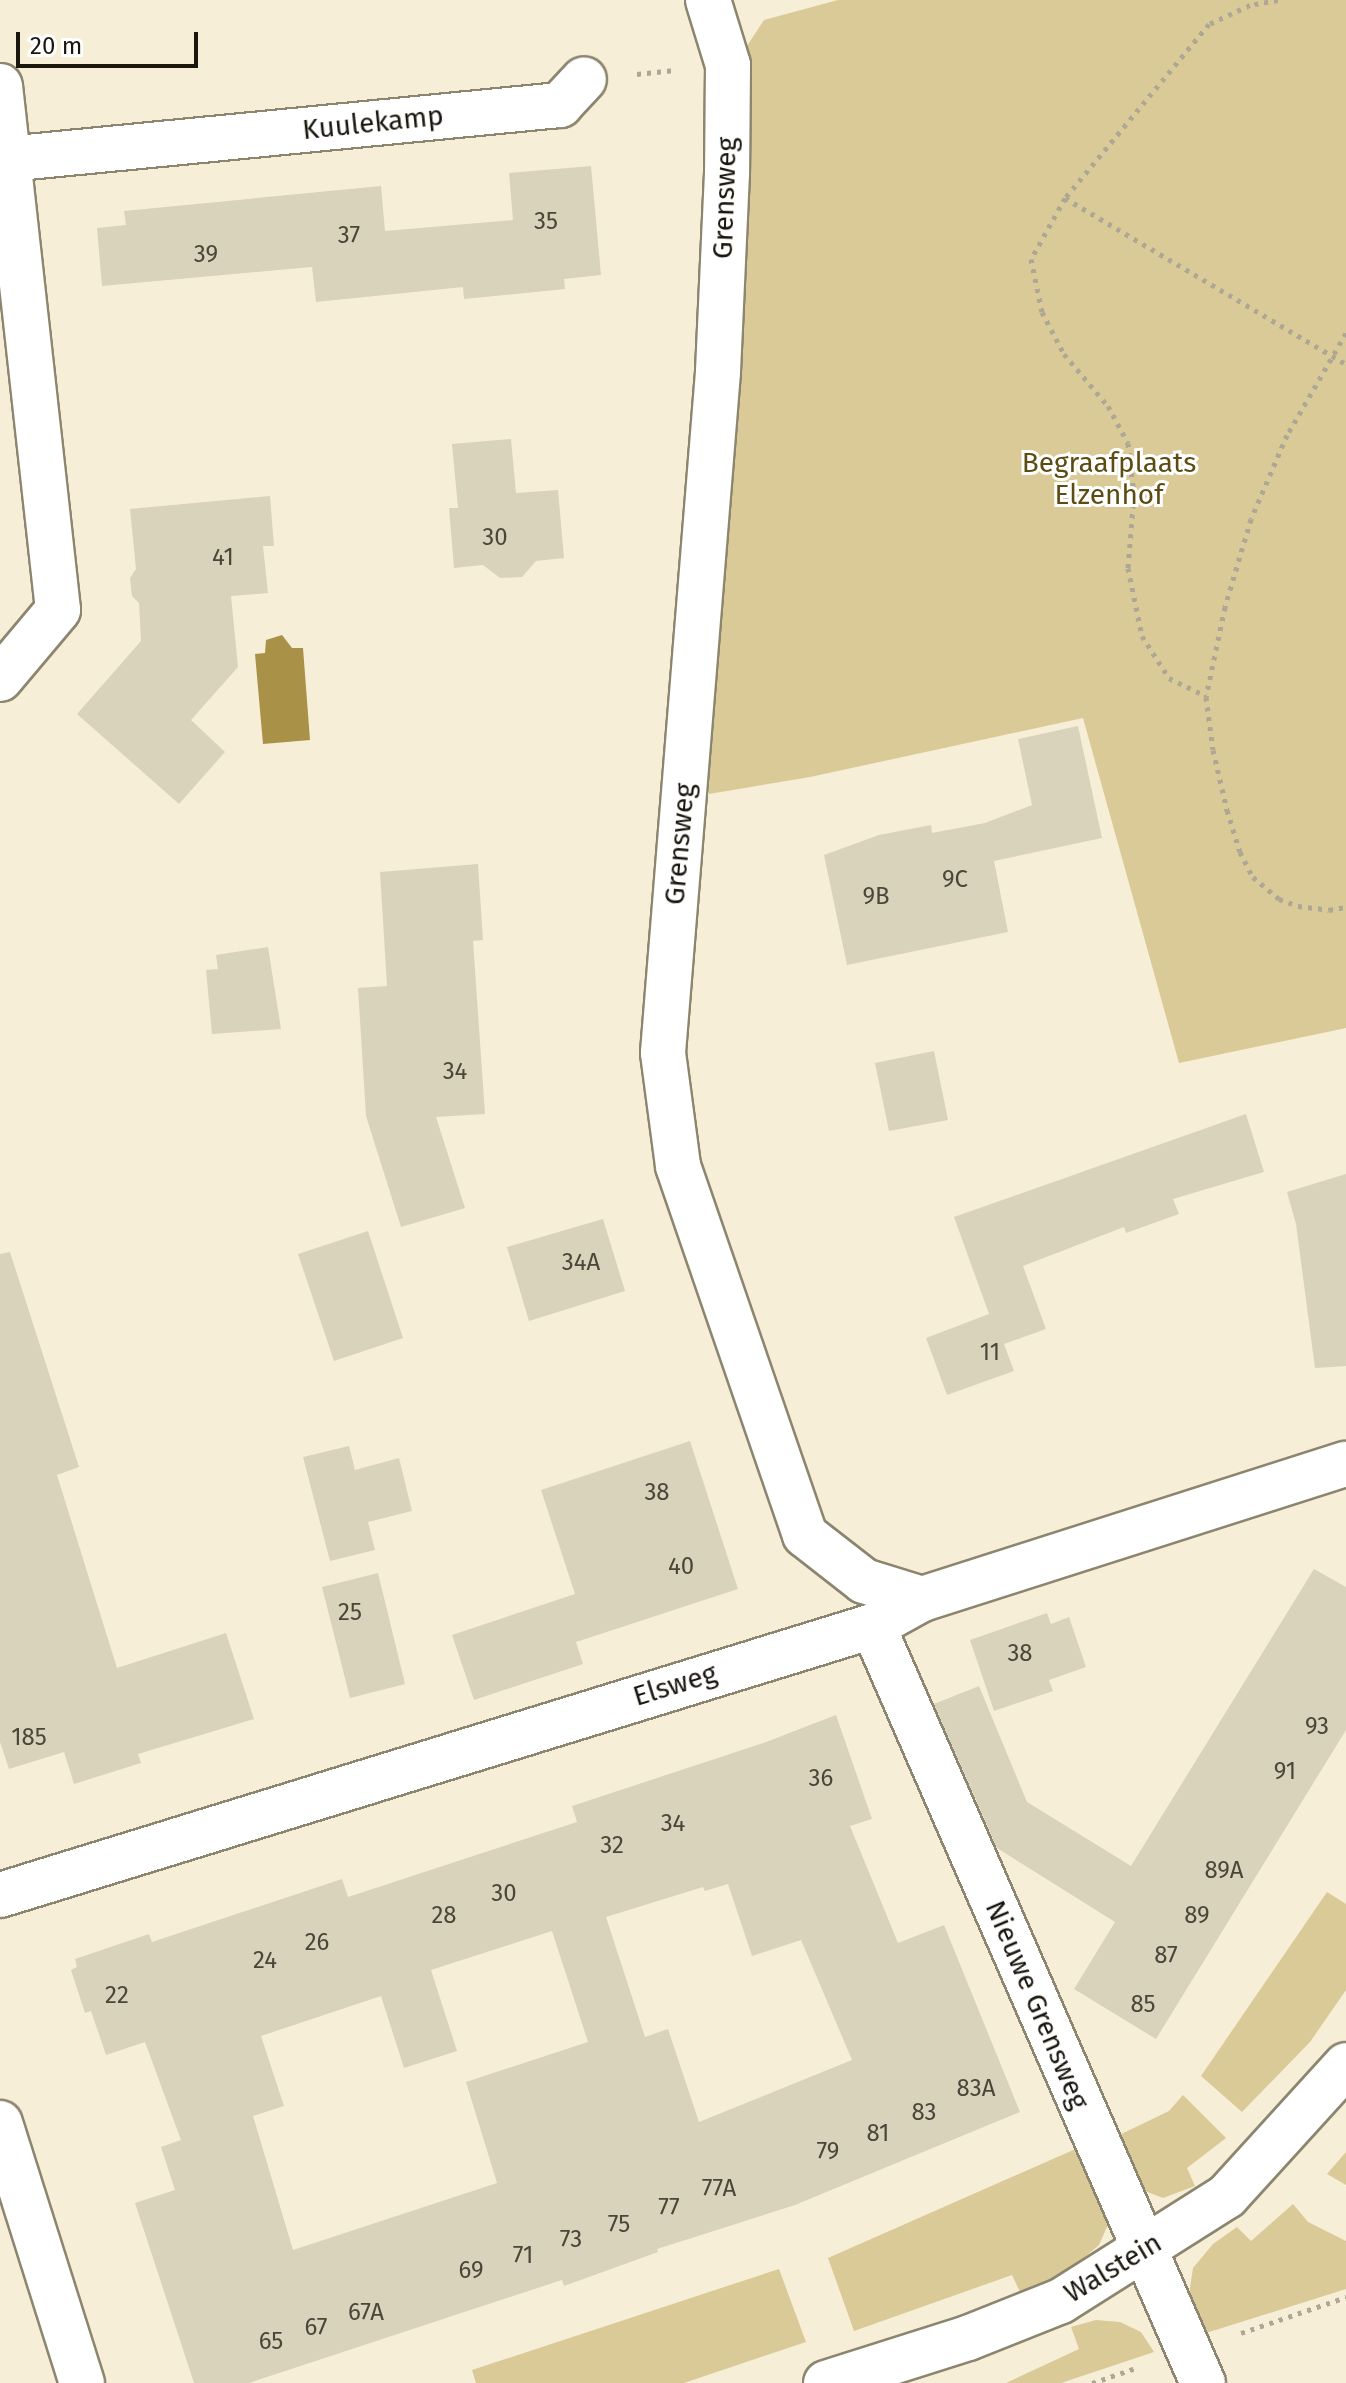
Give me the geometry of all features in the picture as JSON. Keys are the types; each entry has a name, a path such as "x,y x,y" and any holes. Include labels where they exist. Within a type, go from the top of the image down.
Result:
{"street":[{"name":"Grensweg","path":"708,0 728,65 727,187 718,372 663,1053 678,1166 805,1535 864,1581 922,1599"},
{"name":"Kuulekamp","path":"7,159 560,105 584,79"},
{"path":"0,86 58,610 0,679"},
{"name":"Elsweg","path":"0,1895 873,1626 922,1599 1346,1464"},
{"name":"Nieuwe Grensweg","path":"873,1626 1203,2383"},
{"name":"Walstein","path":"827,2383 968,2338 1061,2301 1227,2196 1346,2065"},
{"path":"0,2123 82,2383"}],"path":[{"path":"1206,697 1169,678 1142,636 1128,568 1134,494 1128,443 1108,406 1064,354 1042,312 1031,259 1065,198 1209,24 1250,5 1278,0"},
{"path":"584,79 728,65"},
{"path":"1065,198 1346,364"},
{"path":"1346,333 1287,435 1251,519 1225,607 1206,697 1213,750 1227,810 1240,852 1253,877 1279,899 1298,906 1329,910 1346,907"}],"green space":[{"name":"Begraafplaats Elzenhof","path":"838,0 1346,0 1346,1028 1179,1063 1083,718 810,777 709,794 713,516 743,52 764,20"},
{"path":"1327,1892 1346,1904 1346,1990 1310,2042 1242,2112 1201,2076"},
{"path":"1183,2095 1226,2138 1187,2168 1195,2186 1163,2198 1132,2186 1113,2138 1169,2111"},
{"path":"1080,2147 1110,2220 1099,2245 1069,2270 1021,2294 1012,2275 854,2331 828,2258"},
{"path":"1346,2152 1346,2185 1327,2174"},
{"path":"1293,2204 1308,2222 1346,2241 1346,2289 1206,2333 1189,2295 1193,2268 1213,2244 1237,2227 1251,2241"},
{"path":"779,2269 806,2342 684,2383 476,2383 472,2370"},
{"path":"1096,2320 1120,2322 1141,2332 1154,2352 1061,2383 1006,2383 1079,2349 1071,2327"}],"shaded area":[{"path":"282,635 292,648 303,648 310,740 263,744 255,654 265,653 266,640"}],"building":[{"path":"591,166 601,275 564,279 565,289 464,299 463,287 316,302 312,267 102,286 97,228 126,225 124,211 381,186 385,231 513,220 509,173"},
{"path":"511,439 516,493 558,490 564,558 536,561 522,577 500,578 483,565 454,568 449,508 458,508 452,444"},
{"path":"270,496 274,546 263,546 268,593 231,596 238,667 191,720 225,752 179,804 77,714 141,641 139,603 132,596 130,578 136,569 130,509"},
{"path":"1078,726 1102,838 994,861 1008,932 847,965 824,855 879,835 931,825 932,833 985,823 1032,805 1018,739"},
{"path":"478,864 483,940 473,941 485,1114 436,1117 465,1208 401,1227 366,1116 358,988 387,986 380,872"},
{"path":"268,947 281,1029 212,1034 206,970 218,969 216,955"},
{"path":"934,1051 948,1120 889,1131 875,1063"},
{"path":"1246,1114 1264,1172 1173,1199 1179,1214 1126,1233 1124,1227 1023,1266 1046,1329 1004,1344 1014,1371 947,1395 926,1338 989,1314 954,1217"},
{"path":"1346,1174 1346,1366 1315,1368 1296,1224 1287,1192"},
{"path":"603,1219 625,1291 529,1321 507,1247"},
{"path":"368,1231 403,1338 334,1361 298,1254"},
{"path":"10,1252 79,1467 57,1475 117,1668 226,1633 254,1719 138,1754 141,1763 74,1784 64,1752 9,1769 0,1742 0,1254"},
{"path":"690,1441 738,1589 576,1642 583,1664 474,1700 452,1635 575,1594 541,1490"},
{"path":"349,1446 355,1470 399,1458 412,1511 368,1522 375,1550 330,1561 303,1457"},
{"path":"1314,1569 1346,1587 1346,1730 1156,2039 1074,1989 1115,1922 997,1848 934,1704 979,1686 1027,1802 1131,1866"},
{"path":"378,1573 405,1684 350,1698 322,1587"},
{"path":"1047,1613 1051,1624 1069,1617 1086,1667 1049,1680 1053,1691 994,1711 970,1640"},
{"path":"836,1715 872,1819 850,1826 898,1943 944,1925 1020,2112 795,2205 657,2249 658,2252 564,2286 562,2280 249,2383 194,2383 135,2203 175,2190 161,2147 181,2140 145,2042 106,2055 91,2011 85,2013 71,1970 77,1967 75,1959 149,1934 152,1942 342,1879 348,1897 577,1822 572,1806 766,1742","holes":["728,1884 752,1956 801,1940 852,2060 699,2122 668,2029 645,2037 606,1917 703,1887 705,1891","552,1931 588,2042 466,2082 497,2183 293,2250 253,2116 284,2106 261,2036 381,1996 404,2068 457,2051 431,1970"]}]}
